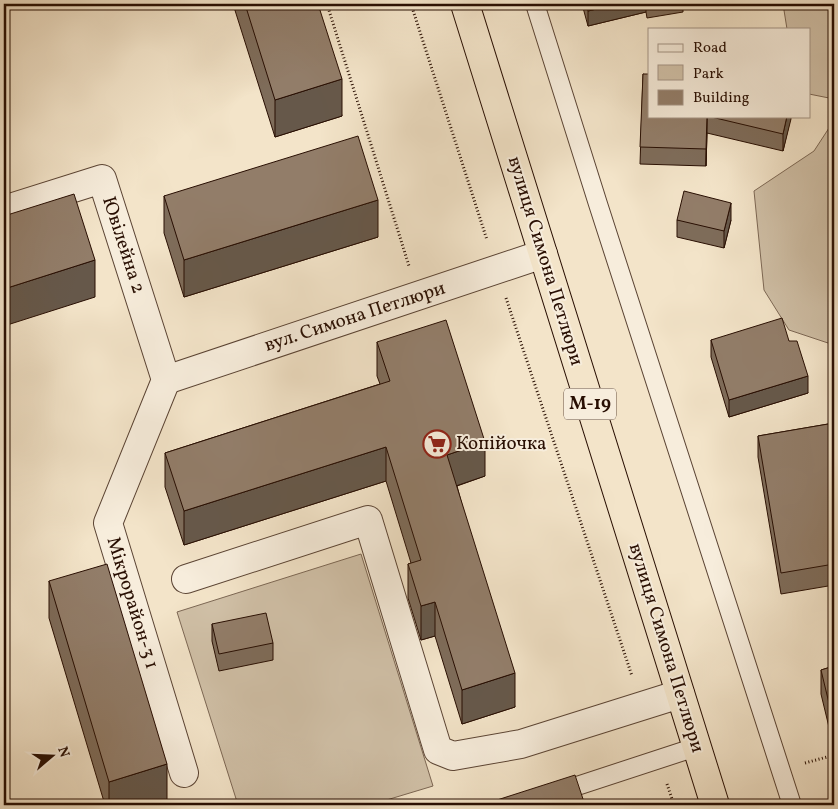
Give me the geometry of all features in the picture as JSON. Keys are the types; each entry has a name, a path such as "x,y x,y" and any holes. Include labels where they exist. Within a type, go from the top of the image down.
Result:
{"highway":[{"name":"вулиця Симона Петлюри","path":"465,4 715,805"}],"street":[{"name":"Ювілейна 2","path":"4,210 102,179 166,380"},
{"name":"вул. Симона Петлюри","path":"166,380 543,254"},
{"name":"Мікрорайон-3 1","path":"166,380 108,523 184,772"},
{"name":"вулиця Симона Петлюри","path":"186,579 368,520 438,750 453,756 522,744 642,706"},
{"path":"642,706 680,694"}],"lane":[{"path":"535,4 792,805"},
{"path":"519,805 696,747"}],"path":[{"path":"327,4 419,296"},
{"name":"вулиця Симона Петлюри","path":"411,4 642,706"},
{"name":"вулиця Симона Петлюри","path":"659,759 674,805"}],"green space":[{"path":"783,4 834,4 834,99 810,94 810,28 787,28"},
{"path":"829,128 834,129 834,345 789,330 764,290 754,191 814,151"},
{"path":"361,554 433,786 370,805 238,805 177,612"}],"building":[{"path":"245,4 318,4 342,79 275,100"},
{"path":"586,4 618,4 588,11"},
{"path":"643,74 648,74 648,118 707,118 706,149 640,147"},
{"path":"715,118 787,118 783,134"},
{"path":"358,136 378,200 184,260 164,196"},
{"path":"684,191 731,203 724,231 677,220"},
{"path":"74,194 95,260 4,289 4,216"},
{"path":"782,318 789,341 797,341 808,376 729,400 711,340"},
{"path":"446,320 485,442 447,455 515,673 462,690 435,602 421,606 408,564 421,560 386,447 184,511 165,453 390,381 377,342"},
{"path":"834,423 834,564 781,573 758,436"},
{"path":"107,564 167,764 109,782 49,581"},
{"path":"266,613 273,643 219,654 212,624"},
{"path":"834,666 834,724 821,670"},
{"path":"575,775 585,805 495,805 494,801"}],"place":[{"name":"Копійочка","path":"437,444"}]}
